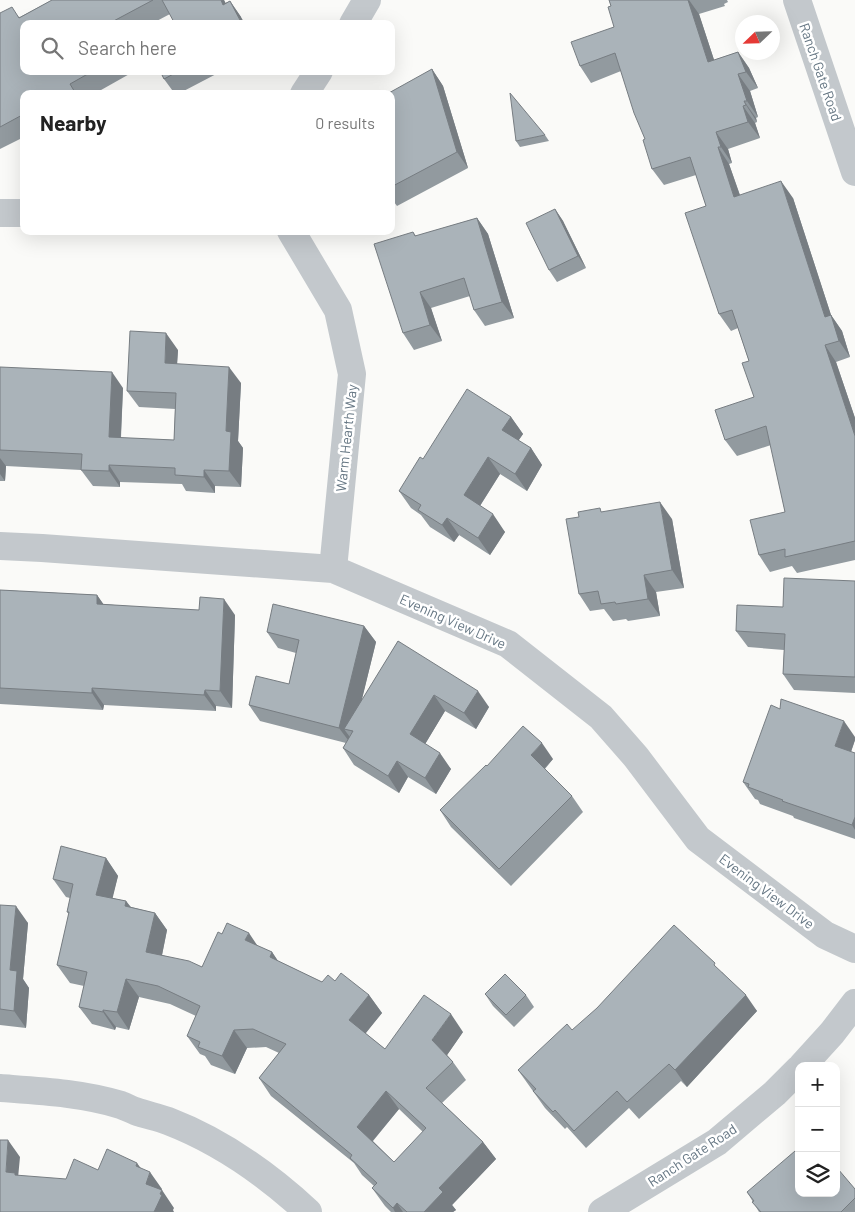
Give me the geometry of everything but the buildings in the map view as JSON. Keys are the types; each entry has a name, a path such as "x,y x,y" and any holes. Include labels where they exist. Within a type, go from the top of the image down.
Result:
{"street":[{"path":"354,20 367,0"},
{"name":"Ranch Gate Road","path":"797,0 855,172"},
{"path":"307,90 316,75"},
{"path":"0,213 20,213"},
{"name":"Warm Hearth Way","path":"293,235 338,310 352,374 333,569"},
{"name":"Evening View Drive","path":"0,546 333,569 508,644 601,717 636,757 698,839 826,935 855,948"},
{"path":"806,1062 832,1033 855,1003"},
{"name":"Ranch Gate Road","path":"602,1212 717,1142 795,1074"},
{"path":"0,1088 74,1095 121,1105 167,1120 206,1138 242,1159 276,1184 308,1212"}]}
